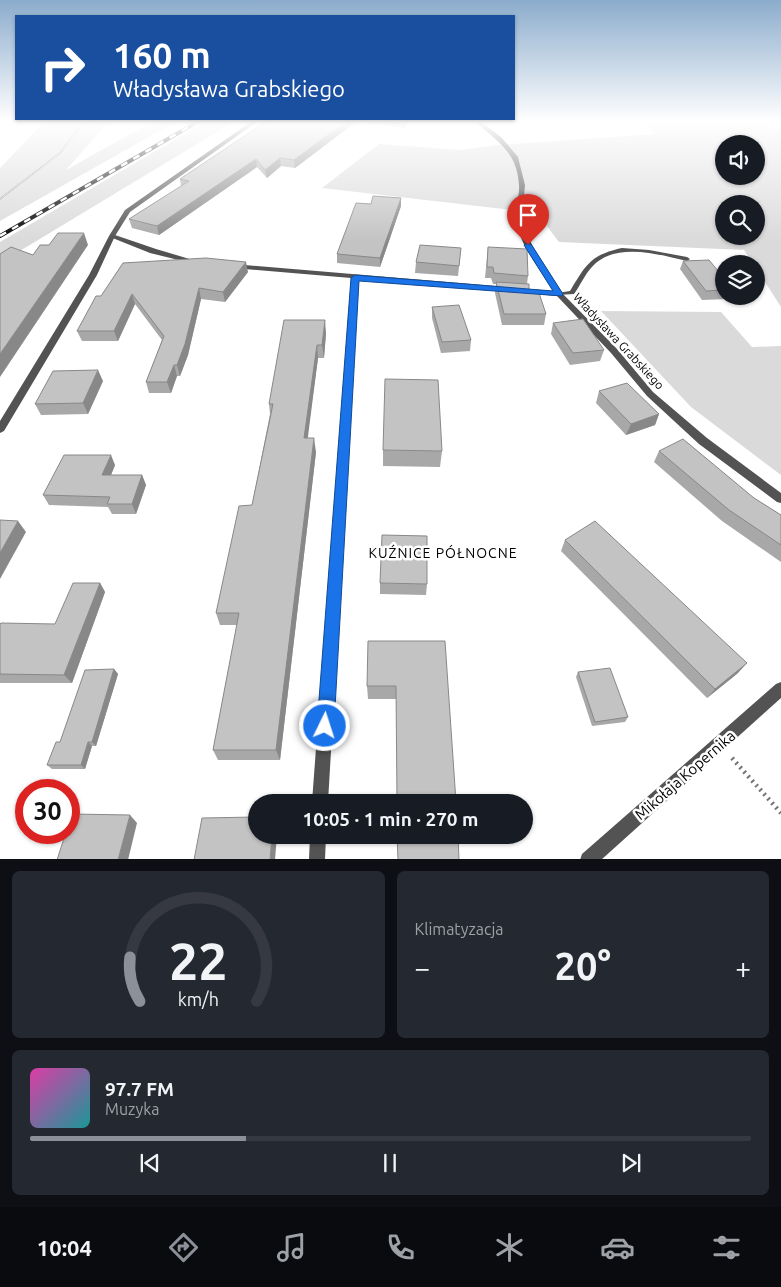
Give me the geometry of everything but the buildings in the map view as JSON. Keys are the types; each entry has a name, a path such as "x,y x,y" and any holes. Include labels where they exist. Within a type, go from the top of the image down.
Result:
{"street":[{"path":"0,429 92,275 127,211 199,161"},
{"path":"516,161 522,186 519,219 528,245 559,294"},
{"path":"112,236 153,250 212,264"},
{"name":"Władysława Grabskiego","path":"222,265 355,278 559,294 614,351 650,394 702,441 781,499"},
{"path":"321,794 355,278"},
{"name":"Mikołaja Kopernika","path":"589,859 781,689"},
{"path":"317,859 318,844"}],"lane":[{"path":"559,294 572,293 590,266 603,256 618,251 635,250 687,259"}],"path":[{"path":"0,199 49,161"},
{"path":"720,745 781,813"}],"shaded area":[{"path":"7,161 74,161 66,170 82,161 106,161 0,221 0,168"},
{"path":"138,161 169,161 0,263 0,242"},
{"path":"357,161 715,161 715,185 765,185 765,161 781,161 781,307 765,282 765,255 747,255 744,250 559,242 537,213 322,188"},
{"path":"601,311 721,312 752,347 781,346 781,475 691,407"}],"railway":[{"path":"0,236 130,161"}],"district":[{"name":"KUŹNICE PÓŁNOCNE","path":"443,553"}],"route":[{"path":"325,726 355,278 559,294 528,245"}]}
